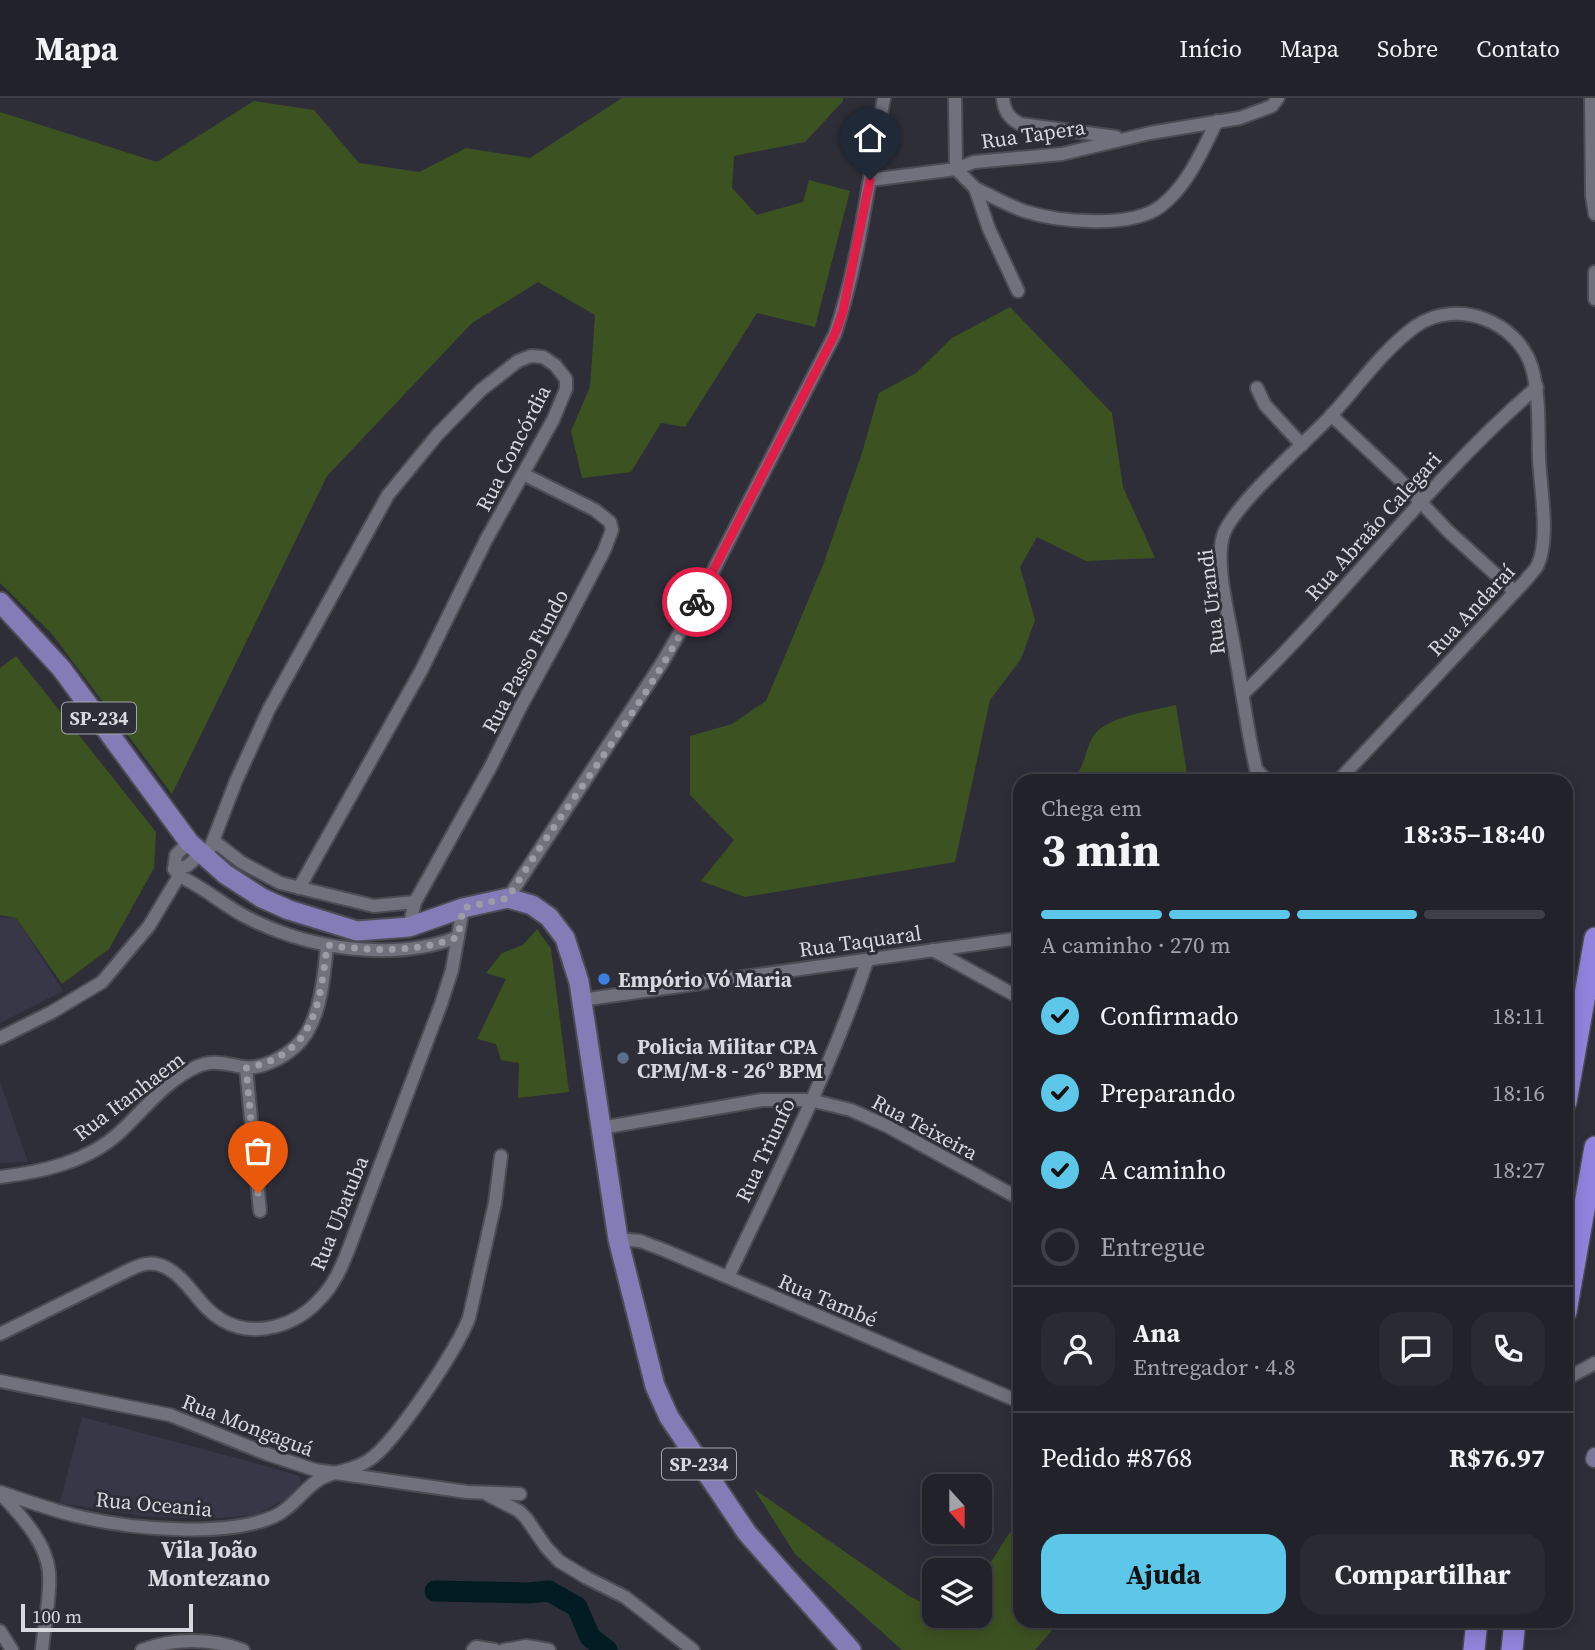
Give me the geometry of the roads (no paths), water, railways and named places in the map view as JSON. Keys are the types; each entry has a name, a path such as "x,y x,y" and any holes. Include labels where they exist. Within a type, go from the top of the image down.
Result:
{"highway":[{"path":"1573,1049 1595,938"},
{"path":"1573,1272 1595,1147"},
{"path":"1474,1650 1476,1628"},
{"path":"1512,1650 1514,1628"}],"main road":[{"name":"SP-234","path":"0,602 61,668 202,849 243,887 289,910 358,931 409,927 463,908 508,898 532,905 549,917 565,938 574,963 618,1239 655,1386 670,1418 747,1533 851,1650"}],"street":[{"path":"508,898 694,608 835,334 843,311 884,98"},
{"path":"955,98 956,169 975,188 1025,211 1060,218 1104,220 1144,215 1162,205 1189,176 1217,121"},
{"path":"1003,98 1006,113 1010,119 1020,124 1124,139"},
{"name":"Rua Tapera","path":"870,180 956,169 974,162 1062,154 1256,113 1272,106 1278,98"},
{"path":"1591,98 1592,195 1595,214"},
{"path":"975,188 989,229 1018,291"},
{"path":"1595,272 1595,299"},
{"name":"Rua Andaraí","path":"1331,415 1415,327 1431,317 1447,314 1477,315 1490,320 1508,333 1526,356 1536,387 1542,538 1536,567 1345,774"},
{"name":"Rua Concórdia","path":"202,849 269,709 388,495 438,434 489,383 518,361 531,356 543,356 562,372 566,379 566,389 553,420 486,540 422,669 299,888"},
{"name":"Rua Abraão Calegari","path":"1243,694 1278,660 1500,419 1536,387"},
{"path":"1257,388 1265,405 1302,445"},
{"path":"1331,415 1515,592"},
{"name":"Rua Urandi","path":"1261,774 1256,769 1223,571 1223,537 1227,526 1239,511 1331,415"},
{"name":"Rua Passo Fundo","path":"409,927 415,902 574,610 612,530 610,522 595,510 523,474"},
{"path":"0,1038 52,1012 102,982 149,926 177,872 176,855 202,849 280,883 374,906 415,902"},
{"path":"177,872 248,918 283,933 327,945 406,948 438,945 458,937"},
{"name":"Rua Ubatuba","path":"0,1334 131,1269 149,1263 169,1269 208,1310 222,1320 242,1327 269,1328 284,1325 320,1300 341,1268 441,1004 452,970 463,908"},
{"name":"Rua Taquaral","path":"581,1000 1013,939"},
{"name":"Rua Itanhaem","path":"0,1177 50,1169 91,1151 117,1135 169,1085 194,1068 214,1062 246,1068 265,1065 284,1055 307,1033 318,999 327,945"},
{"path":"933,950 1013,994"},
{"name":"Rua Triunfo","path":"727,1277 810,1100 852,1004 867,961"},
{"path":"246,1068 260,1211"},
{"name":"Rua Teixeira","path":"601,1128 762,1100 810,1100 851,1110 877,1121 1013,1195"},
{"path":"334,1472 356,1469 376,1455 410,1412 465,1331 495,1203 501,1156"},
{"name":"Rua També","path":"618,1239 640,1241 1013,1399"},
{"path":"1573,1375 1595,1363"},
{"name":"Rua Mongaguá","path":"0,1381 170,1415 278,1459 315,1470 485,1494 520,1494"},
{"name":"Rua Oceania","path":"0,1492 101,1521 154,1527 220,1529 260,1522 275,1516 286,1510 320,1479 334,1472"},
{"path":"0,1492 27,1524 46,1557 49,1573 42,1650"},
{"name":"Rua Mongaguá","path":"485,1494 519,1511 559,1561 625,1597 693,1650"},
{"path":"0,1631 12,1650"},
{"path":"142,1650 166,1643 212,1643 243,1650"},
{"path":"504,1650 526,1646 549,1650"},
{"path":"473,1650 476,1647 495,1650"}],"waterway":[{"path":"435,1591 549,1591 577,1607 590,1637 607,1650"}],"place":[{"name":"Empório Vó Maria","path":"604,979"},
{"name":"Policia Militar CPA CPM/M-8 - 26º BPM","path":"623,1058"}],"district":[{"name":"Vila João Montezano","path":"209,1563"}]}
